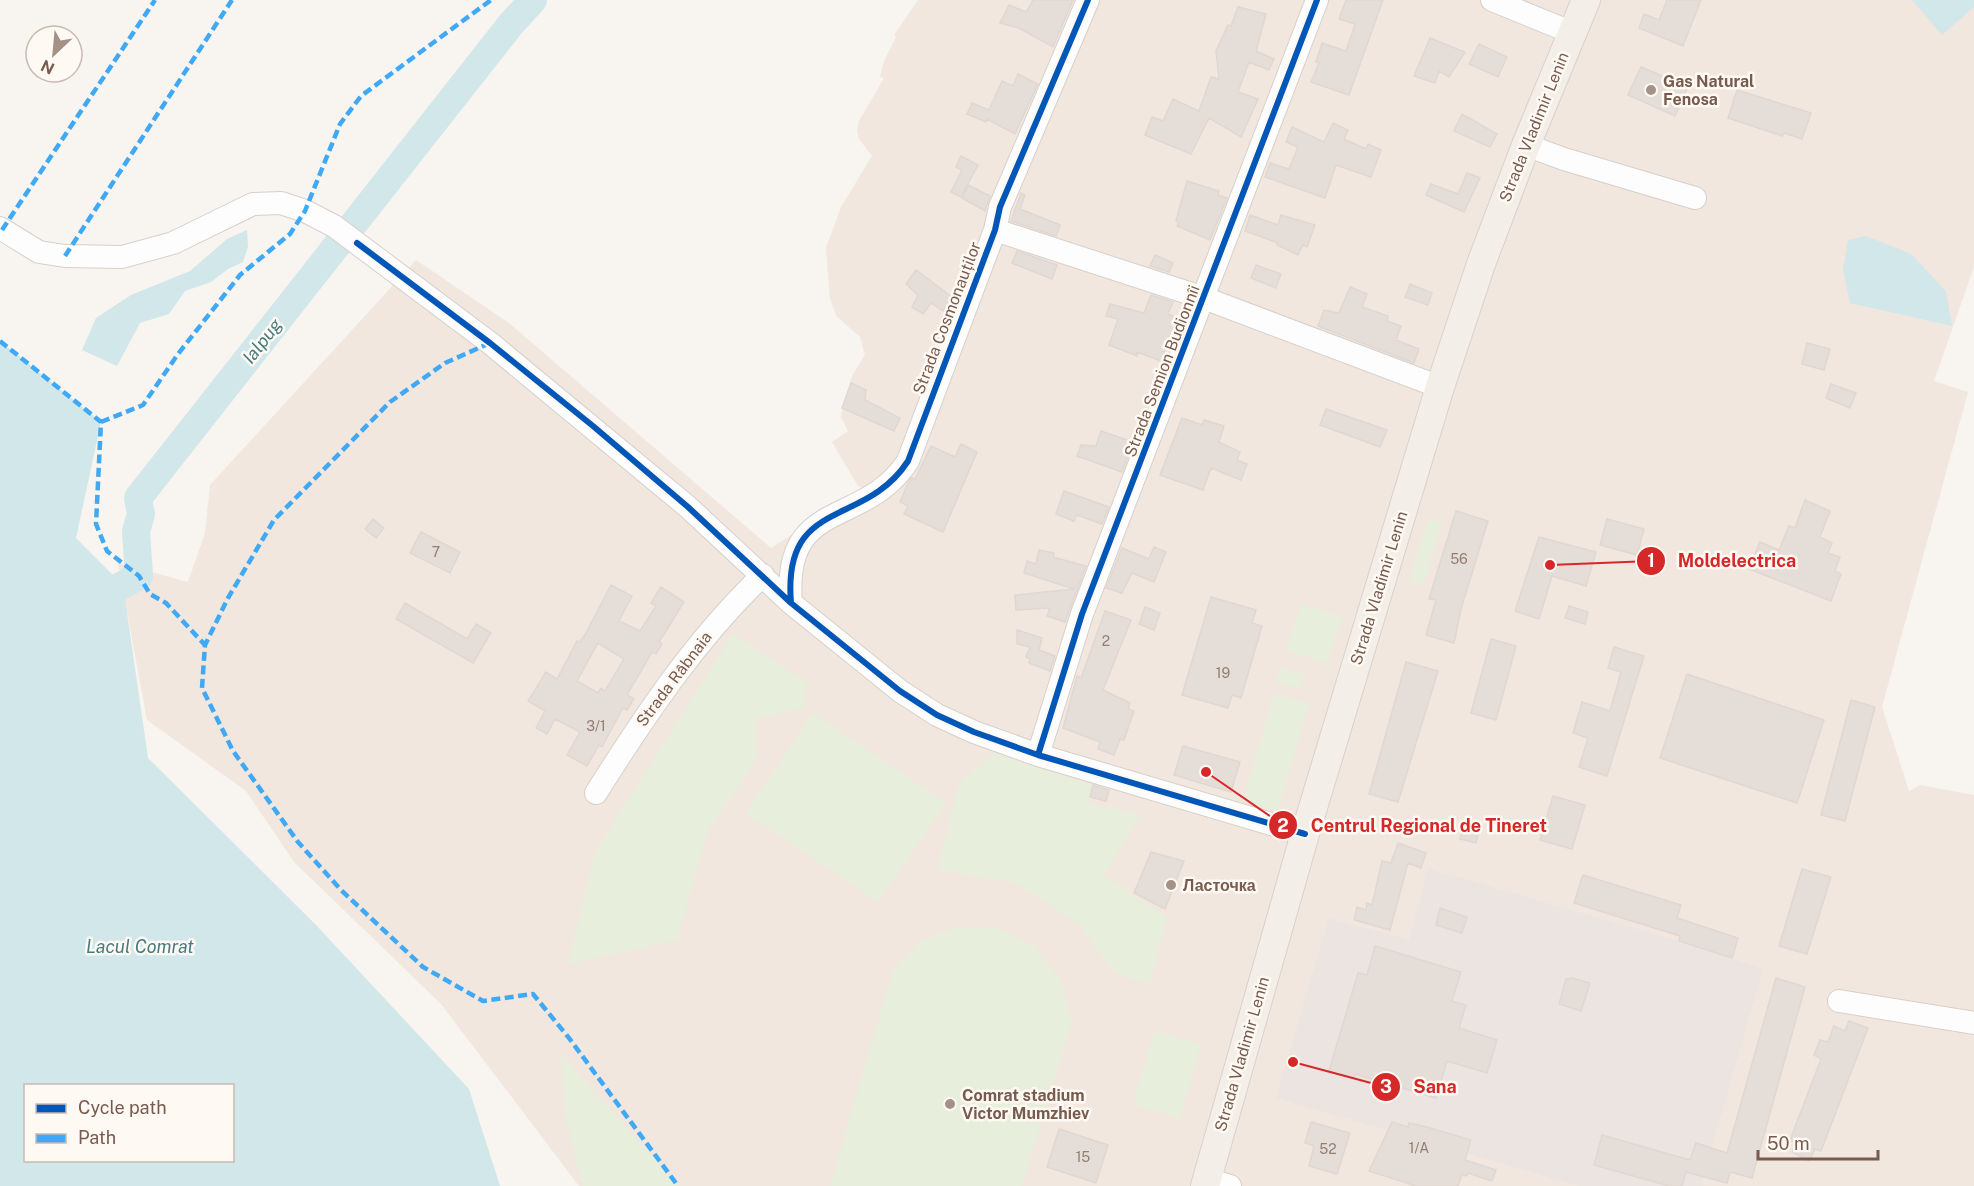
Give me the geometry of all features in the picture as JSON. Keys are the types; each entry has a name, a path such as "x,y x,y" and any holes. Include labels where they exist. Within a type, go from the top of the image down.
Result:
{"main road":[{"name":"Strada Vladimir Lenin","path":"1214,1184 1305,834 1440,387 1481,264 1526,145 1586,0"}],"street":[{"name":"Strada Cosmonauților","path":"791,603 790,582 794,559 808,531 877,493 901,471 908,461 995,230 1000,207 1088,0"},
{"name":"Strada Semion Budionnîi","path":"1038,755 1082,614 1317,0"},
{"path":"1491,0 1573,33"},
{"path":"1526,145 1564,159 1695,198"},
{"path":"0,228 39,252 65,256 122,257 173,243 253,204 281,203 305,211 334,226 490,343 593,426 764,575 791,603 900,691 937,715 974,732 1038,755 1305,834"},
{"path":"995,230 1204,298 1440,387"},
{"name":"Strada Râbnaia","path":"596,793 692,651 730,607 764,575"},
{"path":"1839,1001 1974,1023"}],"shaded area":[{"path":"918,0 1974,0 1974,267 1934,381 1968,392 1882,707 1909,791 1920,785 1974,795 1974,1186 579,1186 441,1004 294,862 246,791 147,720 118,563 188,582 205,533 210,485 416,260 509,323 771,548 864,489 858,486 832,442 848,431 841,417 844,402 853,374 865,355 860,337 836,316 830,298 826,248 841,207 872,156 859,139 857,131 859,121 884,78 880,77 884,61 896,37 894,35"},
{"path":"1428,869 1679,941 1763,969 1701,1186 1579,1186 1276,1098 1329,918 1409,940"}],"green space":[{"path":"1428,519 1442,523 1423,585 1409,581"},
{"path":"1301,604 1342,617 1327,663 1286,650"},
{"path":"733,634 807,683 804,708 755,719 756,761 708,831 677,940 568,964 595,852"},
{"path":"1280,668 1305,675 1301,689 1276,682"},
{"path":"1274,693 1309,704 1278,811 1243,801"},
{"path":"813,713 946,803 878,902 746,813"},
{"path":"995,753 1092,785 1089,804 1141,814 1104,875 1167,917 1150,984 1114,973 1080,925 1016,883 937,870 959,784"},
{"name":"Comrat stadium Victor Mumzhiev","path":"954,927 995,927 1033,945 1061,980 1072,1022 1022,1186 830,1186 892,973 920,942"},
{"path":"1154,1031 1201,1044 1180,1118 1133,1105"},
{"path":"561,1055 679,1186 582,1186 565,1113"}],"water":[{"path":"1912,0 1974,0 1974,7 1942,35"},
{"path":"247,230 248,247 243,262 228,269 211,282 185,291 169,314 140,323 117,366 82,350 96,318 131,295 190,271 227,239"},
{"path":"1866,236 1911,254 1946,291 1952,326 1850,303 1843,270 1848,240"},
{"name":"Lacul Comrat","path":"0,341 101,422 76,538 123,585 148,758 316,925 469,1089 500,1186 0,1186"}],"building":[{"path":"1033,0 1073,0 1053,47 1019,28 1000,23 1009,5 1026,12"},
{"path":"1346,0 1383,0 1349,95 1311,82 1319,63 1316,62 1322,43 1346,51 1355,24 1339,19"},
{"path":"1667,0 1701,0 1683,46 1639,28 1644,14 1659,20"},
{"path":"1238,7 1266,14 1256,51 1274,59 1269,70 1249,62 1238,92 1258,99 1241,137 1209,118 1191,154 1145,135 1152,117 1163,121 1173,99 1199,111 1211,77 1219,79 1216,51 1228,25 1231,26"},
{"path":"1430,38 1465,52 1449,77 1439,71 1435,83 1414,76"},
{"path":"1479,44 1507,57 1498,77 1469,64"},
{"path":"1641,67 1688,87 1675,116 1628,95"},
{"path":"1018,74 1038,84 1015,134 987,119 986,122 967,114 972,103 989,110 1002,81 1013,86"},
{"path":"1737,90 1811,113 1802,139 1784,133 1782,136 1728,118"},
{"path":"1462,114 1497,134 1490,147 1454,131"},
{"path":"1333,123 1348,130 1344,139 1366,149 1368,144 1381,150 1371,177 1336,165 1325,198 1265,177 1270,163 1289,169 1298,147 1286,142 1292,127 1324,142"},
{"path":"961,156 978,165 961,197 951,192 962,170 956,167"},
{"path":"1467,173 1480,178 1464,212 1426,195 1431,184 1458,194"},
{"path":"1187,181 1219,191 1218,195 1227,198 1210,240 1177,226 1179,223 1176,221"},
{"path":"968,185 990,196 985,211 962,198"},
{"path":"1021,193 1025,195 1020,209 1060,225 1056,236 1011,221"},
{"path":"1250,215 1278,225 1281,215 1315,225 1307,247 1303,245 1298,255 1277,245 1278,243 1245,231"},
{"path":"1017,251 1057,265 1052,279 1012,263"},
{"path":"1155,255 1173,263 1169,272 1150,266"},
{"path":"1256,265 1281,274 1276,288 1251,278"},
{"path":"916,270 952,297 943,311 931,303 923,314 912,307 918,295 906,284"},
{"path":"1410,284 1432,293 1428,305 1405,297"},
{"path":"1350,287 1367,294 1362,307 1388,316 1387,321 1401,326 1396,340 1419,349 1414,363 1318,326 1324,310 1339,313"},
{"path":"1151,295 1173,302 1168,314 1180,319 1173,337 1170,336 1161,361 1137,352 1137,356 1109,345 1118,319 1106,316 1110,304 1144,313"},
{"path":"1807,343 1830,349 1824,370 1802,364"},
{"path":"851,383 866,390 865,400 900,418 894,431 842,408"},
{"path":"1831,384 1856,393 1850,408 1826,398"},
{"path":"1326,409 1387,430 1380,447 1320,425"},
{"path":"1182,418 1202,425 1204,420 1224,426 1219,442 1240,452 1237,460 1247,464 1241,480 1211,468 1203,490 1160,475"},
{"path":"1101,431 1133,442 1122,472 1077,456 1081,445 1096,446"},
{"path":"961,444 977,452 943,532 904,514 908,506 900,502 909,481 911,478 915,479 931,446 955,457"},
{"path":"1064,491 1109,507 1102,524 1077,515 1074,521 1056,514"},
{"path":"1805,500 1830,511 1820,537 1832,543 1828,553 1840,557 1835,571 1841,574 1831,601 1749,569 1760,542 1779,550 1789,526 1795,528"},
{"path":"1456,511 1488,521 1461,609 1454,643 1426,635 1436,600 1429,599"},
{"path":"373,519 384,528 376,538 365,529"},
{"path":"1607,519 1644,529 1637,555 1600,545"},
{"path":"421,532 460,552 450,573 410,553"},
{"path":"1539,537 1596,552 1586,586 1552,576 1539,619 1515,611"},
{"path":"1154,547 1166,552 1154,582 1132,573 1122,593 1106,588 1122,548 1149,559"},
{"path":"1039,550 1054,553 1053,557 1086,566 1065,622 1047,616 1050,608 1016,610 1015,595 1074,589 1024,573 1027,561 1036,564"},
{"path":"611,585 632,596 619,621 640,631 656,606 651,603 661,587 684,602 659,642 662,644 656,654 652,652 627,695 634,699 627,710 623,708 602,747 599,745 587,766 567,755 580,732 555,719 547,734 536,728 545,711 528,701 546,672 557,679 577,641 580,642","holes":["598,643 624,659 605,691 601,688 598,693 577,681"]},
{"path":"1211,597 1256,610 1252,623 1262,626 1241,698 1232,695 1228,708 1182,695"},
{"path":"405,603 467,639 476,624 491,633 473,663 396,619"},
{"path":"1569,606 1588,612 1585,624 1565,618"},
{"path":"1145,607 1160,613 1154,630 1139,624"},
{"path":"1105,611 1131,620 1103,690 1130,703 1128,709 1134,711 1124,740 1120,739 1114,755 1098,749 1100,742 1063,728 1077,676 1081,678"},
{"path":"1017,630 1042,638 1039,650 1055,656 1050,671 1029,663 1030,659 1026,657 1030,647 1017,644"},
{"path":"1491,639 1516,646 1496,720 1471,713"},
{"path":"1614,647 1644,656 1607,776 1579,767 1588,738 1573,733 1582,702 1610,711 1621,672 1608,668"},
{"path":"1406,662 1438,671 1398,802 1369,794"},
{"path":"1687,674 1824,720 1797,803 1660,758"},
{"path":"1851,700 1875,707 1845,821 1821,815"},
{"path":"1183,746 1240,762 1231,792 1174,775"},
{"path":"1093,785 1109,790 1106,801 1090,797"},
{"path":"1553,796 1585,805 1572,849 1540,840"},
{"path":"1464,823 1480,827 1476,843 1460,839"},
{"path":"1398,843 1426,853 1421,868 1408,863 1390,930 1354,920 1357,907 1366,910 1367,903 1372,905 1382,861 1391,863"},
{"path":"1151,852 1184,861 1165,909 1134,893"},
{"path":"1802,869 1831,877 1807,954 1779,946"},
{"path":"1583,875 1681,905 1677,918 1738,938 1732,958 1679,941 1680,936 1574,903"},
{"path":"1440,908 1467,917 1462,933 1436,925"},
{"path":"1375,946 1461,972 1452,1001 1466,1005 1459,1028 1497,1040 1487,1073 1447,1061 1436,1098 1355,1074 1353,1078 1329,1071 1358,973 1367,975"},
{"path":"1572,978 1590,983 1581,1011 1559,1004 1566,979"},
{"path":"1776,978 1805,987 1752,1178 1730,1172 1727,1183 1686,1172 1682,1186 1669,1186 1594,1165 1602,1135 1690,1160 1696,1143 1727,1153"},
{"path":"1849,1021 1868,1028 1821,1151 1815,1149 1809,1161 1792,1152 1797,1143 1790,1140 1821,1059 1814,1055 1820,1040 1828,1042 1834,1026 1845,1031"},
{"path":"1311,1122 1350,1133 1337,1174 1309,1166 1314,1146 1305,1143"},
{"path":"1392,1122 1408,1127 1409,1123 1427,1127 1471,1140 1465,1160 1496,1170 1492,1181 1468,1173 1467,1176 1462,1174 1458,1186 1416,1186 1369,1171"},
{"path":"1059,1129 1108,1145 1096,1183 1047,1167"}],"waterway":[{"name":"Ialpug","path":"89,603 139,576 136,531 141,514 138,498 511,24 533,0"}],"marked path":[{"path":"2,230 155,0"},
{"path":"65,256 232,0"},
{"path":"101,422 143,405 178,354 240,275 290,234 305,211 340,124 361,96 491,0"},
{"path":"0,341 101,422 96,524 107,551 139,576 150,594 166,603 205,645"},
{"path":"490,343 445,363 390,402 274,520 228,598 205,645 202,688 233,751 298,842 341,890 423,967 483,1001 533,994 569,1038 678,1186"}],"cycle path":[{"path":"791,603 792,569 799,545 812,529 830,517 870,497 890,482 908,461 995,230 1000,207 1088,0"},
{"path":"1038,755 1082,614 1317,0"},
{"path":"357,243 490,343 593,426 688,507 791,603 900,691 937,715 974,732 1038,755 1305,834"}],"place":[{"name":"Gas Natural Fenosa","path":"1651,90"},
{"name":"Moldelectrica","path":"1550,565"},
{"name":"Centrul Regional de Tineret","path":"1206,772"},
{"name":"Ласточка","path":"1171,885"},
{"name":"Sana","path":"1293,1062"},
{"name":"Comrat stadium Victor Mumzhiev","path":"950,1104"}]}
